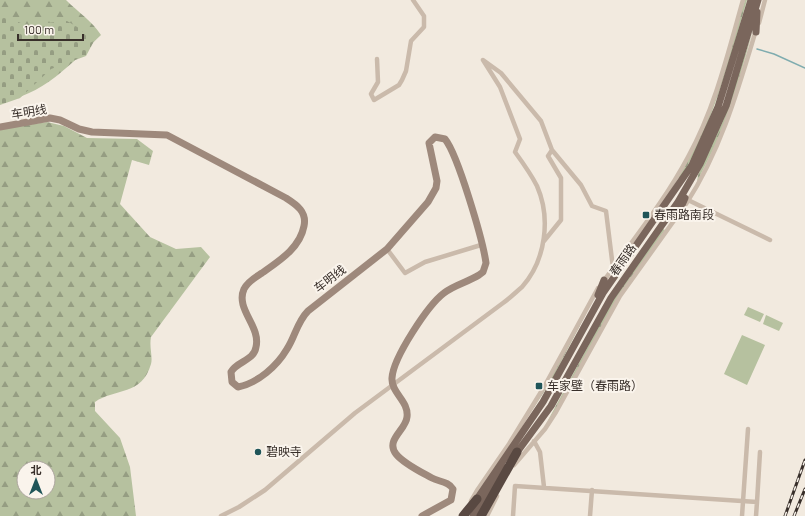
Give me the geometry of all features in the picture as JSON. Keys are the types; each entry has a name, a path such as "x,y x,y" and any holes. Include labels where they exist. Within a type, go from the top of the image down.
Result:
{"highway":[{"path":"481,516 506,475 517,452"},
{"path":"466,515 477,499"}],"main road":[{"path":"755,0 756,32"},
{"name":"春雨路","path":"466,515 490,488 551,406 610,298 693,177 713,138 723,112 755,0"},
{"name":"春雨路","path":"477,499 553,385 591,313 617,272 672,196 692,165 718,107 755,0"},
{"name":"车明线","path":"0,128 50,118 60,120 79,129 92,132 167,135 286,198 299,208 304,215 305,224 298,242 290,252 251,281 244,290 243,306 256,336 256,347 252,356 232,369 231,379 237,386 247,384 266,374 287,349 300,321 308,311 387,249 424,209 436,188 436,181 429,148 432,138 438,136 445,139 450,147 486,263 483,272 446,292 436,302 400,352 393,373 393,386"},
{"path":"677,216 693,177"},
{"path":"591,313 604,280"},
{"path":"393,386 407,411 406,420 393,442 396,454 432,478 448,483 453,489 453,496 447,503 422,516"},
{"path":"509,444 528,424"}],"street":[{"path":"377,59 378,82 371,94 374,100 399,85 406,71 411,41 424,27 424,16 413,0"},
{"path":"466,515 478,488 509,444 544,387 585,309 604,280 660,204 696,143 716,91 744,0"},
{"path":"487,516 506,475 545,429 560,406 620,296 688,200 707,166 722,136 765,0"},
{"path":"544,242 544,215 540,194 516,152 520,139 500,88 483,60 501,73 541,121 552,150 581,185 592,206 606,210 613,268"},
{"path":"221,516 265,490 356,413 503,303 522,286 537,262 544,242 561,220 561,178 548,156 552,150"},
{"path":"688,200 770,240"},
{"path":"387,249 405,273 425,262 481,245"},
{"path":"742,516 748,429"},
{"path":"534,441 540,452 544,487"},
{"path":"756,516 760,452"},
{"path":"513,516 515,486 757,502"},
{"path":"590,516 592,490"}],"green space":[{"path":"0,0 66,0 89,21 101,35 68,67 42,86 29,93 14,98 0,100"},
{"path":"745,0 747,0 719,92 702,136 680,179 678,178 704,128"},
{"path":"0,16 27,25 67,21 79,28 93,43 86,56 51,69 20,98 0,105"},
{"path":"753,30 735,94 719,138 697,182 698,175 724,119"},
{"path":"47,122 64,126 87,138 137,139 153,151 149,165 132,160 120,204 150,237 176,249 201,247 210,257 151,337 150,344 152,358 147,374 135,386 95,402 95,411 120,438 130,467 136,516 0,516 0,129"},
{"path":"663,229 665,230 632,277 558,406 546,424 612,302"},
{"path":"748,307 764,314 760,322 744,315"},
{"path":"588,310 551,381 529,415"},
{"path":"766,315 783,323 779,331 763,324"},
{"path":"742,335 765,345 747,385 724,374"}],"waterway":[{"path":"757,49 774,54 805,68"}],"railway":[{"path":"785,516 805,460"},
{"path":"794,516 805,489"}],"place":[{"name":"春雨路南段","path":"646,215"},
{"name":"车家壁（春雨路）","path":"539,386"},
{"name":"碧映寺","path":"258,452"}]}
